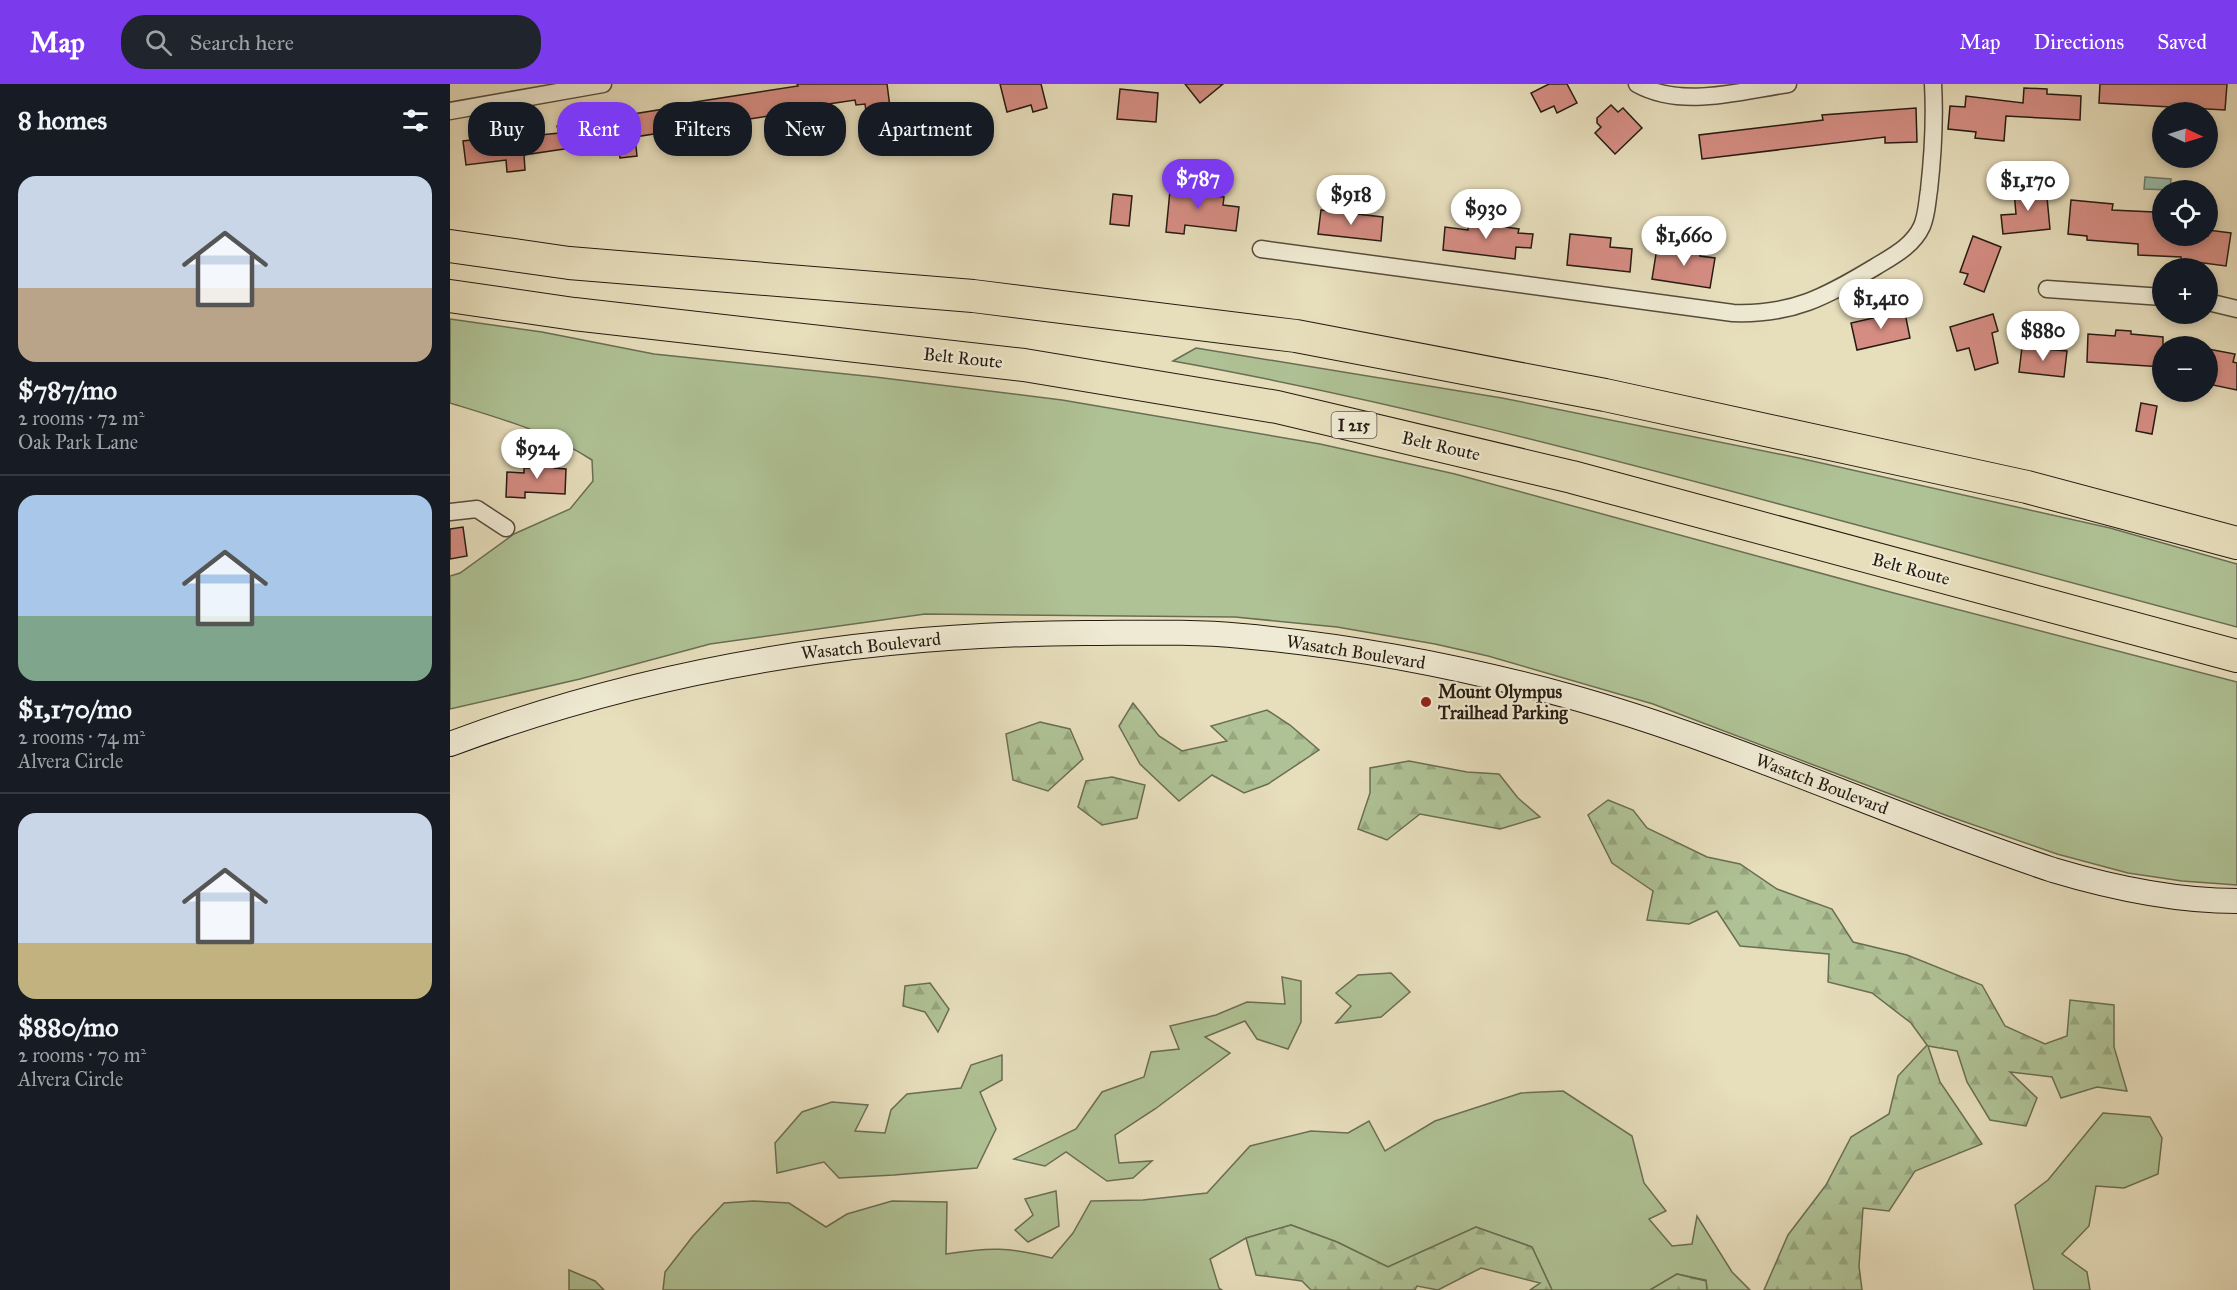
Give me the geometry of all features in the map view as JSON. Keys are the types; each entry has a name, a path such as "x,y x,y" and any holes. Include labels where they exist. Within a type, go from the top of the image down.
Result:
{"highway":[{"path":"450,246 569,263 973,296 1296,336 1605,395 2027,487 2237,543"},
{"name":"Belt Route","path":"450,296 574,315 1024,365 1277,407 1572,477 2237,656"}],"street":[{"path":"450,111 603,84"},
{"path":"1637,84 1656,92 1682,96 1708,95 1788,84"},
{"path":"1261,249 1733,313 1753,314 1790,309 1822,298 1843,286 1905,248 1917,234 1925,217 1933,158 1933,84"},
{"path":"2047,289 2152,296"},
{"path":"2218,304 2237,309"},
{"path":"450,512 477,509 506,528"},
{"name":"Wasatch Boulevard","path":"450,744 543,711 657,680 833,648 1030,633 1161,632 1239,635 1317,644 1396,657 1485,675 1568,696 1684,733 2053,870 2154,894 2237,901"}],"green space":[{"path":"450,319 542,332 654,354 875,377 1062,400 1320,444 1455,474 1890,592 2237,682 2237,885 2182,881 2128,873 2057,854 1948,816 1653,704 1488,656 1337,627 1235,617 925,614 710,644 580,679 450,709 450,576 460,573 514,534 570,509 593,481 592,460 576,450 523,427 450,403"},
{"path":"1196,348 1502,398 1799,458 2110,528 2237,564 2237,627 1553,445 1326,391 1173,361"},
{"path":"1133,703 1159,736 1182,751 1227,741 1211,726 1267,710 1290,725 1319,750 1268,784 1244,793 1212,775 1179,801 1140,764 1119,726"},
{"path":"1040,722 1070,729 1083,759 1048,791 1013,780 1006,734"},
{"path":"1409,761 1467,772 1499,774 1518,798 1540,817 1500,829 1420,814 1387,840 1358,829 1370,793 1370,768"},
{"path":"1112,777 1145,785 1137,818 1102,825 1078,807 1086,781"},
{"path":"1608,800 1633,810 1647,828 1707,857 1740,864 1777,889 1832,909 1853,942 1907,955 1982,985 2005,1026 2045,1044 2067,1036 2070,1000 2114,1005 2114,1047 2127,1091 2097,1087 2061,1098 2052,1077 2010,1072 2037,1098 2026,1126 1990,1120 1967,1082 1957,1051 1928,1046 1940,1082 1982,1144 1915,1171 1889,1211 1863,1208 1859,1266 1862,1290 1764,1290 1788,1235 1826,1185 1851,1137 1889,1114 1898,1076 1927,1045 1911,1023 1872,993 1828,982 1829,954 1740,946 1717,911 1689,924 1647,920 1653,891 1612,863 1588,815"},
{"path":"1391,973 1410,992 1381,1017 1336,1023 1351,1006 1336,993 1358,975"},
{"path":"1282,977 1301,981 1301,1022 1288,1049 1257,1039 1245,1021 1205,1037 1230,1053 1155,1109 1115,1135 1119,1163 1152,1161 1133,1178 1107,1181 1066,1152 1045,1166 1014,1159 1076,1129 1102,1092 1144,1077 1151,1052 1179,1049 1170,1026 1216,1015 1247,1002 1285,1004"},
{"path":"930,983 949,1009 938,1032 925,1012 903,1006 905,986"},
{"path":"1002,1055 1002,1080 980,1092 996,1129 977,1168 839,1178 824,1162 777,1173 775,1143 802,1112 832,1102 868,1105 855,1131 885,1133 891,1110 907,1094 961,1088 971,1065"},
{"path":"1563,1091 1632,1136 1644,1183 1666,1211 1649,1219 1672,1246 1692,1244 1697,1216 1732,1272 1750,1290 1707,1290 1706,1280 1677,1274 1650,1290 1552,1290 1532,1247 1476,1227 1388,1267 1337,1242 1291,1225 1246,1238 1210,1259 1219,1288 1222,1290 663,1290 665,1272 693,1236 724,1203 753,1201 789,1203 826,1227 847,1214 892,1201 947,1202 946,1254 999,1249 1052,1258 1073,1233 1091,1201 1143,1200 1207,1193 1250,1146 1311,1131 1348,1133 1369,1121 1385,1151 1435,1121 1521,1093"},
{"path":"2103,1113 2150,1117 2162,1138 2158,1174 2124,1188 2096,1186 2089,1226 2062,1254 2087,1272 2090,1290 2034,1290 2015,1205 2048,1180"},
{"path":"1056,1191 1059,1226 1028,1242 1015,1230 1033,1215 1025,1199"},
{"path":"1291,1225 1337,1242 1388,1267 1476,1227 1532,1247 1552,1290 1530,1290 1540,1283 1481,1268 1438,1290 1417,1286 1415,1290 1311,1290 1302,1281 1256,1275 1246,1238"},
{"path":"569,1270 595,1281 604,1290 569,1290"},
{"path":"1677,1274 1706,1281 1707,1290 1650,1290"}],"shaded area":[{"path":"2145,177 2171,179 2152,180 2152,189 2144,189"}],"building":[{"path":"797,84 887,84 889,102 858,102 856,105 855,100 764,102 764,117 752,119 752,102 695,102 798,86"},
{"path":"1000,84 1041,84 1047,108 1033,112 1031,105 1007,112"},
{"path":"1185,84 1223,84 1200,103"},
{"path":"1549,84 1567,84 1577,103 1557,113 1554,106 1541,112 1531,93"},
{"path":"2100,84 2227,84 2225,110 2218,110 2218,102 2152,102 2152,106 2099,103"},
{"path":"2024,88 2047,89 2047,94 2081,96 2080,120 2006,116 2004,141 1975,138 1976,132 1948,129 1950,106 1965,107 1966,96 2023,103"},
{"path":"1120,89 1158,93 1156,122 1117,119"},
{"path":"1611,105 1618,112 1623,108 1642,128 1615,154 1595,133 1601,127 1597,123 1597,118"},
{"path":"1916,108 1917,142 1885,143 1885,137 1702,159 1699,135 1823,120 1822,115"},
{"path":"653,111 653,134 641,136 641,113"},
{"path":"557,133 557,150 545,152 545,134"},
{"path":"468,140 468,156 524,156 525,170 507,172 506,160 466,165 463,141"},
{"path":"1171,180 1198,183 1196,194 1224,197 1223,205 1239,207 1236,231 1185,225 1184,234 1166,232"},
{"path":"2046,187 2050,229 2003,234 2001,215 2016,214 2014,191"},
{"path":"1113,194 1132,196 1129,226 1110,224"},
{"path":"2071,200 2113,204 2112,210 2152,212 2152,246 2218,246 2218,231 2231,233 2226,266 2218,265 2218,258 2138,255 2138,244 2087,240 2087,236 2068,234"},
{"path":"1321,210 1383,217 1381,241 1318,234"},
{"path":"1469,222 1519,229 1518,233 1533,234 1531,248 1516,247 1515,259 1443,250 1445,227 1468,230"},
{"path":"1570,234 1611,238 1610,247 1632,249 1630,272 1567,265"},
{"path":"1973,236 2001,247 1984,292 1964,284 1968,274 1960,272"},
{"path":"1685,244 1701,247 1700,256 1715,258 1710,288 1652,279 1657,248 1684,252"},
{"path":"1893,310 1894,315 1905,313 1910,338 1857,350 1851,323 1882,316 1881,313"},
{"path":"1993,314 1998,331 1992,333 1998,363 1975,370 1969,348 1957,351 1950,327"},
{"path":"2116,330 2152,336 2152,366 2087,362 2088,334 2115,336"},
{"path":"2022,347 2067,351 2064,377 2019,372"},
{"path":"2218,351 2235,354 2233,362 2237,363 2237,390 2218,386"},
{"path":"2141,403 2157,406 2152,434 2136,431"},
{"path":"536,459 554,460 554,468 566,469 565,494 525,492 525,498 506,497 507,472 524,473 524,468 536,468"},
{"path":"463,527 467,556 450,559 450,529"}],"place":[{"name":"Mount Olympus Trailhead Parking","path":"1426,702"}]}
